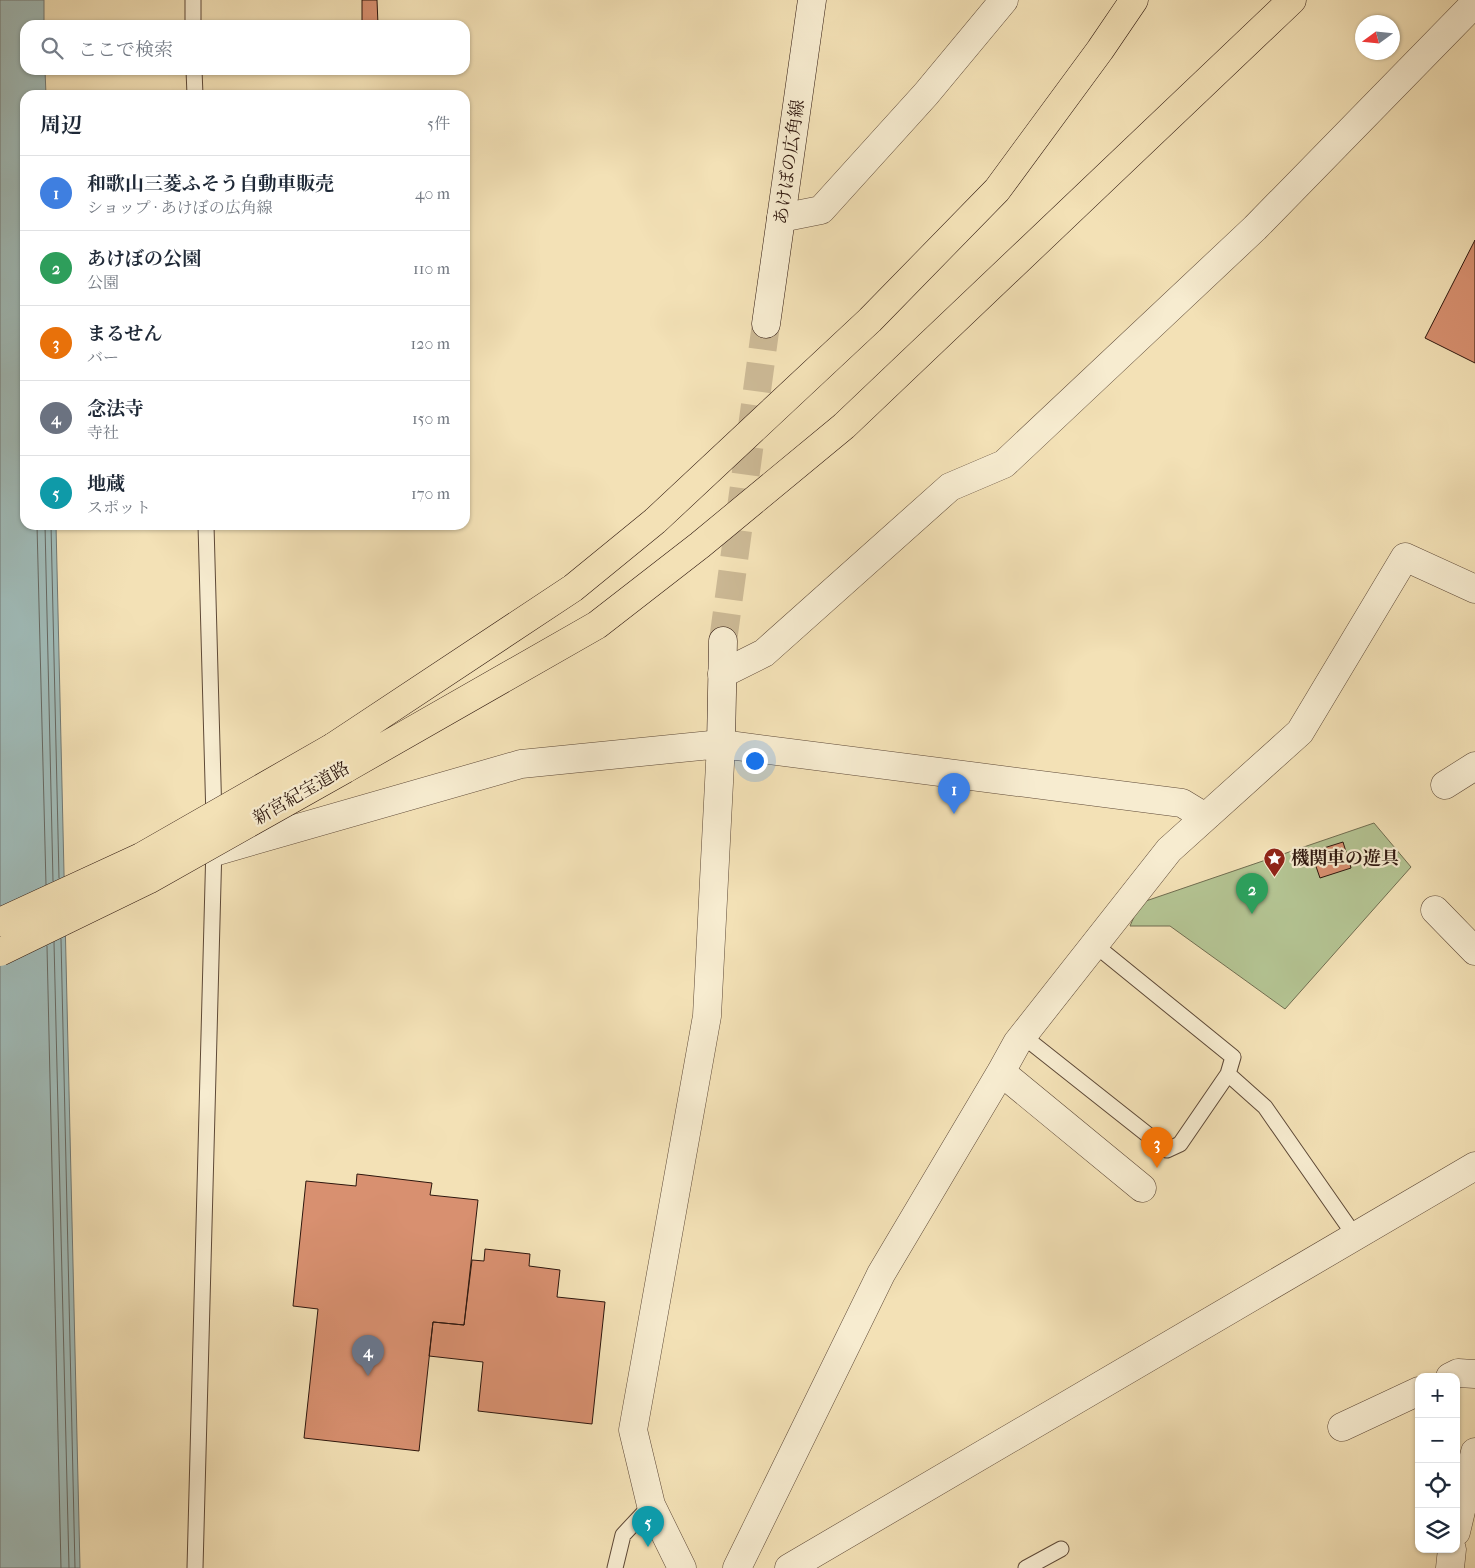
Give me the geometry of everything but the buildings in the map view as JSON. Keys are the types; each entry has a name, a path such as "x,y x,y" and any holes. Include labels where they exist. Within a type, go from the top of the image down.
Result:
{"highway":[{"name":"新宮紀宝道路","path":"0,952 148,880 339,758 573,588 655,521 863,327 997,190 1100,50 1134,0"},
{"name":"新宮紀宝道路","path":"0,922 141,857 339,758 597,625 700,546 844,426 1292,0"}],"street":[{"name":"あけぼの広角線","path":"766,324 812,0"},
{"path":"781,218 821,210 926,94 1004,0"},
{"path":"722,674 764,653 950,487 1004,464 1256,228 1475,3"},
{"path":"737,1568 882,1274 1017,1043 1169,850 1300,732 1404,557 1475,589"},
{"path":"682,1568 651,1505 633,1430 707,1016 721,744 723,641"},
{"path":"214,852 521,764 721,744 1182,804 1206,817"},
{"path":"1445,785 1475,766"},
{"path":"1434,910 1475,951"},
{"path":"1001,1072 1142,1188"},
{"path":"789,1568 1475,1166"},
{"path":"1460,1373 1475,1374"},
{"path":"1342,1427 1415,1393"},
{"path":"1460,1515 1475,1452"},
{"path":"1450,1568 1452,1553"}],"lane":[{"path":"193,0 193,20"},
{"path":"194,75 195,90"},
{"path":"195,1568 214,852 206,530"},
{"path":"1023,1036 1167,1150 1180,1144 1228,1074 1233,1057 1094,945"},
{"path":"1228,1074 1265,1107 1355,1236"},
{"path":"615,1568 623,1535 651,1505"},
{"path":"1026,1568 1061,1549"}],"green space":[{"path":"1374,823 1411,867 1285,1009 1170,926 1130,926 1140,903"}],"water":[{"path":"0,0 44,0 44,20 20,20 20,75 45,75 46,90 20,90 20,530 56,530 80,1568 0,1568"}],"tunnel":[{"path":"723,641 766,324"}],"place":[{"name":"和歌山三菱ふそう自動車販売","path":"954,814"},
{"name":"機関車の遊具","path":"1275,877"},
{"name":"あけぼの公園","path":"1252,914"},
{"name":"まるせん","path":"1157,1168"},
{"name":"念法寺","path":"368,1376"},
{"name":"地蔵","path":"648,1547"}]}
